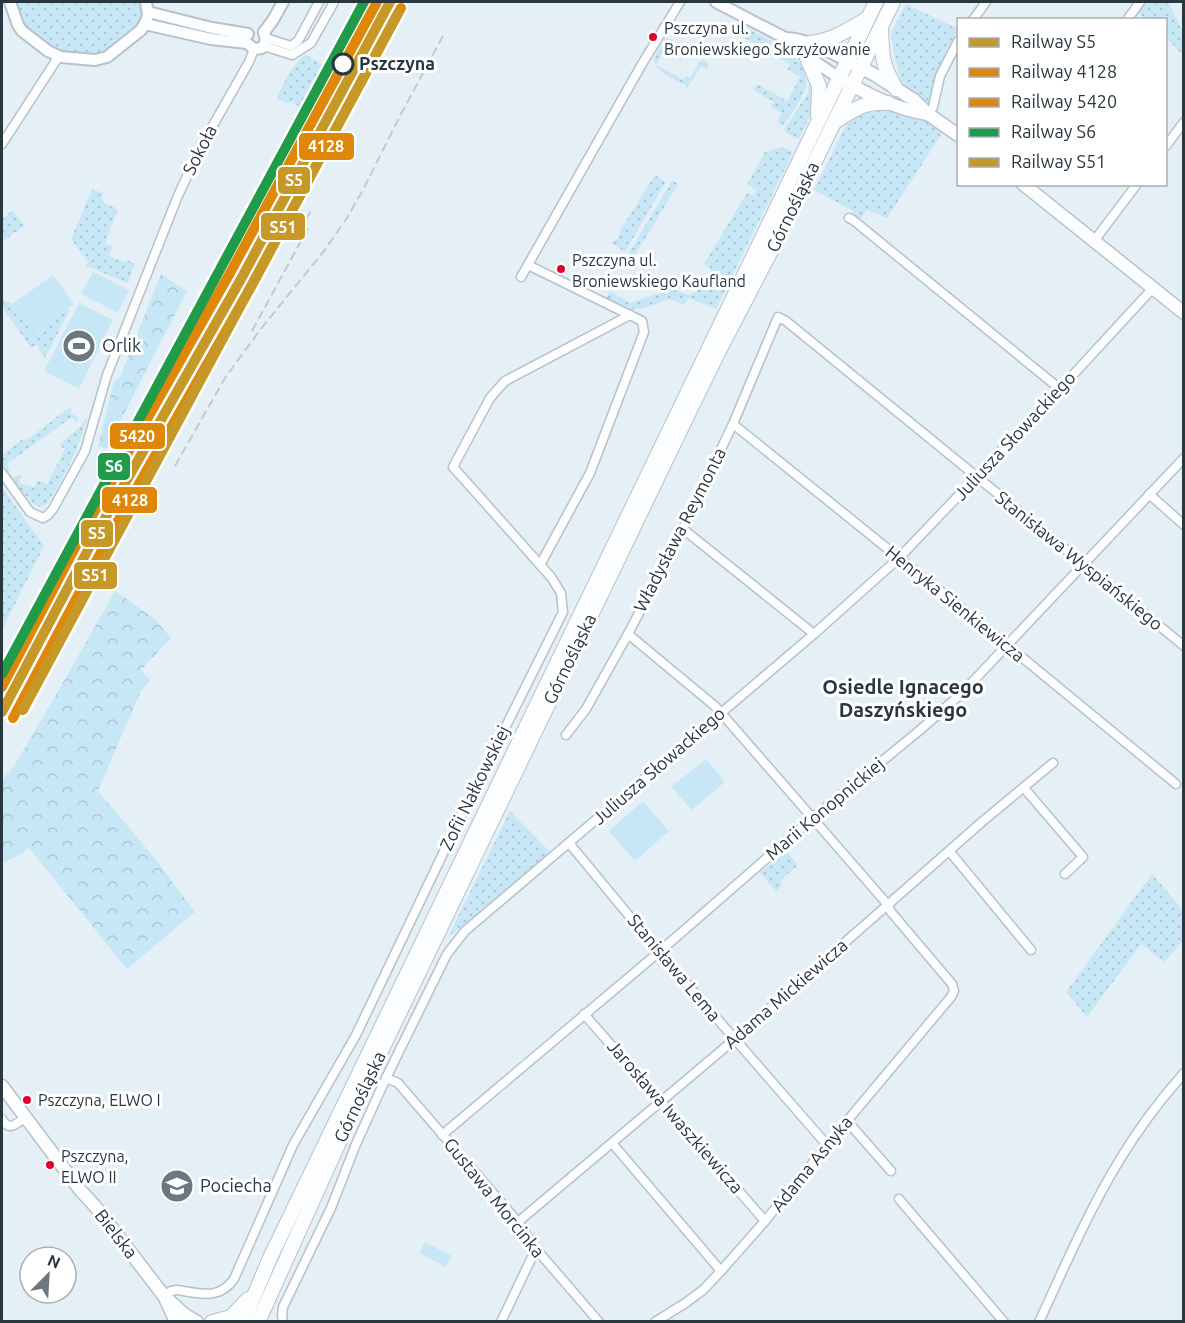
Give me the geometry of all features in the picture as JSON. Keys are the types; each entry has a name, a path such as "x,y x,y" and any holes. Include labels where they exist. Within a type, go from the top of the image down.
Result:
{"main road":[{"name":"Górnośląska","path":"243,1322 274,1248 876,2"},
{"name":"Górnośląska","path":"258,1322 368,1078 696,398 773,248 893,2"},
{"path":"810,43 840,35 868,18"},
{"path":"881,26 882,58 896,89"},
{"path":"807,58 819,86 817,123"},
{"path":"848,61 914,100 928,114 957,134"},
{"path":"839,78 888,103 911,112 928,114"},
{"path":"835,123 862,105 877,102 888,103"},
{"path":"1025,186 1184,313"},
{"name":"Bielska","path":"2,1086 164,1296 196,1322"},
{"path":"212,1322 231,1317 254,1293"},
{"name":"Bielska","path":"164,1296 176,1322"}],"street":[{"path":"10,2 22,31 48,51 59,56 95,60 104,58 139,32 148,18 147,7 212,28 291,46 298,41 319,2"},
{"name":"Sokoła","path":"2,473 30,512 43,518 53,509 85,451 107,375 181,188 199,150 249,62 257,40 273,20 283,2"},
{"path":"145,24 211,39 257,40 292,55 311,43 334,2"},
{"path":"521,277 642,64 680,2"},
{"path":"716,2 785,38 810,43 848,61"},
{"path":"974,18 986,2"},
{"path":"1128,18 1140,2"},
{"path":"785,38 807,58 839,78"},
{"path":"928,114 933,107 940,76 957,43"},
{"path":"2,144 59,56"},
{"path":"1167,145 1184,122"},
{"path":"1094,241 1135,186"},
{"path":"849,218 1060,389"},
{"path":"528,265 642,321 644,332 590,473 540,565"},
{"name":"Juliusza Słowackiego","path":"283,1322 283,1307 331,1208 356,1144 386,1078 447,954 459,938 814,634 899,558 1153,288"},
{"name":"Zofii Nałkowskiej","path":"164,1296 177,1290 215,1294 229,1287 234,1279 293,1145 356,1035 457,824 563,612 561,592 551,577 453,466 490,398 505,381 630,315"},
{"name":"Władysława Reymonta","path":"566,735 586,709 682,529 733,424 778,317"},
{"name":"Stanisława Wyspiańskiego","path":"778,317 786,321 1184,646"},
{"name":"Henryka Sienkiewicza","path":"733,424 1176,784"},
{"name":"Marii Konopnickiej","path":"442,1135 961,694 1184,458"},
{"path":"1149,494 1184,525"},
{"path":"682,529 814,634"},
{"path":"628,634 716,706 888,905"},
{"name":"Adama Mickiewicza","path":"518,1222 735,1039 1053,763"},
{"path":"1024,788 1083,857 1065,874"},
{"name":"Stanisława Lema","path":"569,843 659,952 827,1145"},
{"path":"950,852 1031,950"},
{"name":"Adama Asnyka","path":"655,1322 703,1290 721,1271 951,997 954,991 952,984 891,912 888,905"},
{"path":"389,965 406,974"},
{"name":"Jarosława Iwaszkiewicza","path":"585,1014 765,1221"},
{"path":"1039,1322 1091,1212 1119,1161 1167,1092 1184,1073"},
{"name":"Gustawa Morcinka","path":"386,1078 398,1083 518,1222 537,1250 599,1322"},
{"path":"2,1119 5,1125 9,1126 26,1117"},
{"path":"847,1120 891,1171"},
{"path":"612,1143 721,1271"},
{"path":"899,1199 1004,1322"},
{"path":"501,1322 537,1250"}],"green space":[{"path":"14,2 141,2 142,11 137,26 132,32 105,53 99,55 66,53 51,48 32,34 23,24"},
{"path":"1138,2 1168,2 1183,31 1183,55 1167,39 1167,18 1144,18 1138,13"},
{"path":"906,4 957,29 929,104 901,82 891,33"},
{"path":"740,25 787,51 804,70 806,81 803,94 782,126 777,122 781,113 771,107 774,102 753,90 757,84 787,101 800,77 787,69 790,64 736,33"},
{"path":"665,38 673,40 671,45 668,44 656,65 683,80 686,76 690,78 702,59 709,64 707,69 701,66 688,87 658,69 655,64 653,59"},
{"path":"306,55 327,67 294,130 290,128 298,110 297,105 292,102 287,104 277,96 293,67"},
{"path":"807,70 814,81 812,112 799,139 784,130 808,93"},
{"path":"889,109 931,123 942,130 941,135 887,218 867,210 859,221 853,215 853,211 814,190 850,120 865,112"},
{"path":"782,147 793,152 716,309 689,298 684,305 669,299 638,309 624,308 607,301 610,291 630,303 671,289 689,295 697,291 705,278 708,280 710,276 708,275 711,269 704,264 747,193 753,196 756,190 747,184 765,152"},
{"path":"655,175 666,182 625,252 612,243 617,239"},
{"path":"672,181 678,184 634,257 628,254"},
{"path":"92,189 103,193 104,203 118,209 105,243 113,246 109,256 135,263 128,283 86,266 88,262 71,239"},
{"path":"13,210 24,226 2,242 2,219"},
{"path":"93,272 129,290 118,313 81,294"},
{"path":"161,274 187,291 106,449 98,446 114,381 120,377"},
{"path":"53,275 74,304 33,334 12,304"},
{"path":"2,296 6,302 12,304 33,333 68,309 45,358 36,345 31,348 2,307"},
{"name":"Orlik","path":"79,303 113,320 79,389 44,371"},
{"path":"69,408 72,409 70,413 79,418 76,423 72,417 7,464 10,470 7,473 2,466 2,451 3,454 23,439 25,441"},
{"path":"88,415 76,450 48,503 42,507 36,506 27,496 25,497 12,478 21,475 19,483 35,487 37,480 47,484 65,449 59,445 81,426"},
{"path":"2,487 44,546 2,630"},
{"path":"115,591 155,619 171,638 141,670 150,680 140,693 98,791 153,856 195,912 127,969 29,848 2,863 2,780 14,766"},
{"path":"706,759 725,782 692,810 671,787"},
{"path":"643,801 669,831 635,861 609,831"},
{"path":"510,811 551,853 448,937"},
{"path":"786,851 798,865 781,880 782,886 776,891 760,873"},
{"path":"1152,874 1183,910 1183,941 1164,962 1141,944 1087,1017 1066,992"},
{"path":"425,1242 452,1256 446,1267 419,1253"}],"railway":[{"path":"2,690 8,673 371,2"},
{"path":"175,466 225,378 347,218 444,34"},
{"path":"300,232 312,208"},
{"path":"252,331 308,228"},
{"path":"2,716 127,496"}],"rail line":[{"name":"S6","path":"2,674 364,2"},
{"name":"5420","path":"2,687 88,523 230,273 377,2"},
{"name":"S5","path":"2,712 99,529 241,279 390,2"},
{"name":"4128","path":"13,718 110,535 252,285 401,8"},
{"name":"S51","path":"23,710 398,13"}],"place":[{"name":"Pszczyna ul. Broniewskiego Skrzyżowanie","path":"653,37"},
{"name":"Pszczyna","path":"343,64"},
{"name":"Pszczyna ul. Broniewskiego Kaufland","path":"561,269"},
{"name":"Orlik","path":"79,346"},
{"name":"Pszczyna, ELWO I","path":"27,1100"},
{"name":"Pszczyna, ELWO II","path":"50,1165"},
{"name":"Pociecha","path":"177,1186"}],"district":[{"name":"Osiedle Ignacego Daszyńskiego","path":"903,698"}]}
